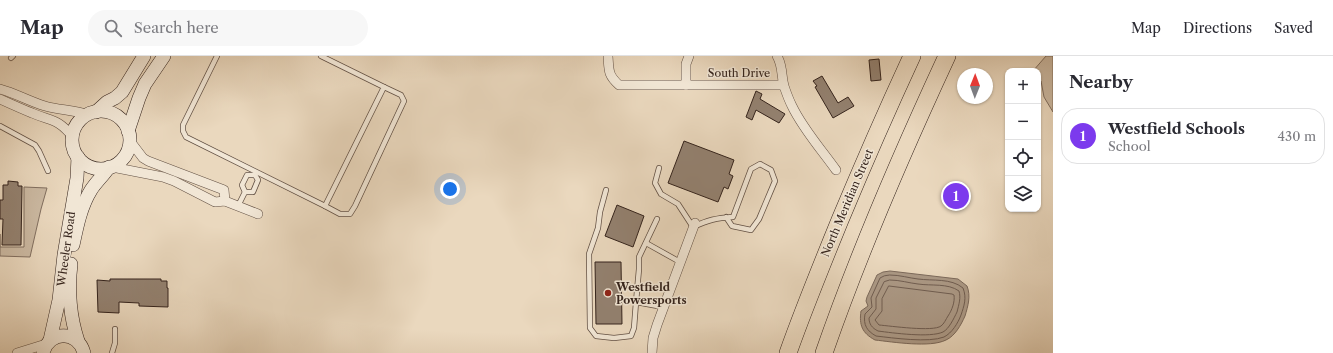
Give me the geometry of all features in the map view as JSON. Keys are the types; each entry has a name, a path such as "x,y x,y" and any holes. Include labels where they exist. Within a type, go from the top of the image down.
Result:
{"highway":[{"name":"North Meridian Street","path":"788,353 826,252 876,135 912,56"},
{"path":"824,353 872,226 917,121 947,56"}],"street":[{"path":"144,56 122,92 78,123 73,137 73,147 81,160 89,166 99,169 110,167 118,163 125,155 129,146 129,136 139,98 145,84 164,56"},
{"name":"South Drive","path":"608,56 612,78 619,85 783,84 799,119 836,170"},
{"path":"686,85 686,64 688,56"},
{"path":"777,56 780,61 783,84"},
{"path":"0,89 55,109 92,113 105,112 115,115 123,122 129,136 143,158 224,190 225,201"},
{"path":"0,99 33,114 57,122 73,137"},
{"name":"Wheeler Road","path":"46,346 59,300 64,255 77,178 78,156"},
{"path":"110,167 163,177 215,202 225,201 258,214"},
{"name":"Wheeler Road","path":"81,347 74,328 70,301 70,268 72,250 82,210 87,198 94,185 102,178 110,167"},
{"path":"652,353 653,338 663,307 694,225"},
{"path":"17,353 46,346 54,338 64,336 74,338 81,347 93,353"}],"lane":[{"path":"217,56 184,125 183,131 186,137 340,214 350,214 404,102 401,95 321,56"},
{"path":"325,206 384,87"},
{"path":"0,126 35,146 39,151 48,171"},
{"path":"659,168 655,183 661,194 678,204 694,225 711,219 726,217 733,217 751,169 760,164 771,170 775,181 759,219 750,230 732,226 726,217"},
{"path":"245,192 253,192 258,180 256,173"},
{"path":"245,192 242,186 247,175 256,173"},
{"path":"606,190 600,212 598,228 589,254 590,328 596,336 614,338 631,336 634,328 639,258 657,219"},
{"path":"238,206 245,192"},
{"path":"646,243 680,262"},
{"path":"636,302 663,307"},
{"path":"112,353 115,343 115,329"}],"shaded area":[{"path":"1046,56 1053,56 1053,112 1044,97 1041,81 1041,68 1036,68"},
{"path":"24,187 47,188 30,257 0,256 0,247 24,247"}],"water":[{"path":"890,271 958,279 967,286 969,297 965,316 960,326 952,336 946,340 931,344 901,343 875,340 864,331 861,324 861,311 868,306 866,301 867,297 877,275"}],"building":[{"path":"879,59 881,80 871,81 869,60"},
{"path":"822,76 838,103 848,97 854,106 833,118 813,81"},
{"path":"756,91 762,94 760,99 785,114 779,123 756,110 752,120 746,117"},
{"path":"684,141 734,160 729,174 733,176 728,189 724,187 718,202 668,183"},
{"path":"8,181 18,182 18,186 22,186 21,245 2,245 3,219 0,219 0,200 3,200 3,185 8,185"},
{"path":"617,205 644,216 633,247 605,236"},
{"name":"Westfield Powersports","path":"595,262 621,262 622,324 596,324"},
{"path":"110,279 161,279 161,281 167,281 168,307 139,306 139,303 119,302 119,313 98,312 97,280 110,281"}],"place":[{"name":"Westfield Schools","path":"956,196"},
{"name":"Westfield Powersports","path":"608,293"}]}
